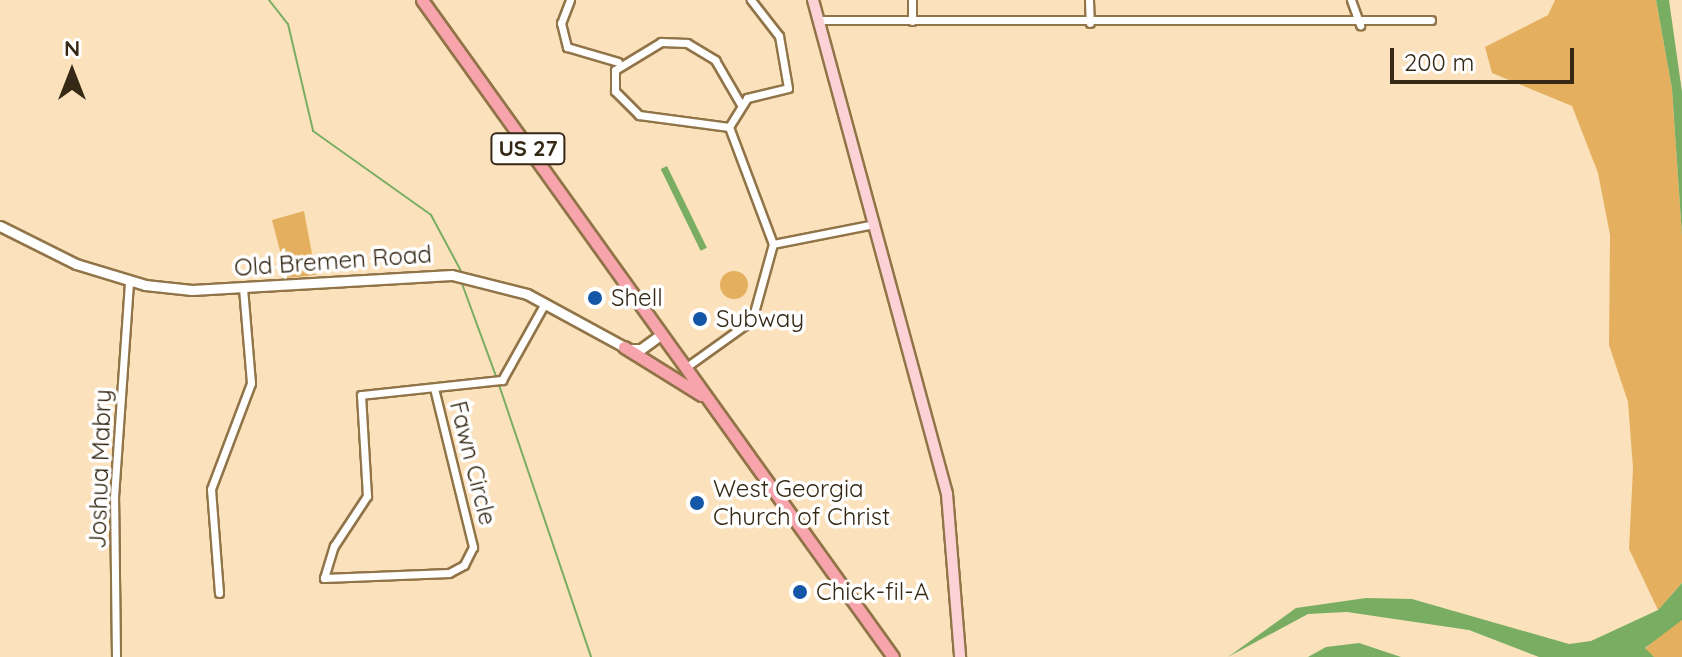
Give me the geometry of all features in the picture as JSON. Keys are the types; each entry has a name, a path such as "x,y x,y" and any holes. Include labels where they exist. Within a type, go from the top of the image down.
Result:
{"main road":[{"name":"US 27","path":"422,0 893,657"},
{"path":"813,0 947,494 960,657"},
{"path":"624,347 706,397"}],"street":[{"path":"570,0 561,23 567,47 618,62 661,42 687,43 715,60 740,103"},
{"path":"685,368 752,320 773,244 729,127 740,103 788,88 779,36 751,0"},
{"path":"912,0 912,21"},
{"path":"1089,0 1090,23"},
{"path":"1351,0 1360,25"},
{"path":"818,20 1360,25 1431,20"},
{"path":"618,62 615,91 639,115 729,127"},
{"path":"773,244 874,224"},
{"name":"Old Bremen Road","path":"0,226 129,281 192,290 452,275 545,303 624,347"},
{"name":"Joshua Mabry","path":"116,657 114,497 129,281"},
{"path":"219,593 211,489 251,383 243,287"},
{"name":"Fawn Circle","path":"434,388 473,547 464,565 449,573 324,578 334,546 367,496 361,395 502,380 545,303"},
{"path":"624,347 641,349 660,335"}],"shaded area":[{"path":"1555,0 1656,0 1672,89 1682,236 1682,583 1658,610 1629,549 1633,468 1628,402 1609,345 1610,235 1598,173 1572,106 1492,73 1485,47 1548,15"},
{"path":"1656,0 1669,0 1682,92 1682,236 1672,89"},
{"path":"667,166 707,248 701,251 661,169"},
{"path":"304,211 316,275 287,278 272,220"},
{"path":"734,271 744,275 748,285 744,295 734,299 724,295 720,285 724,275"},
{"path":"1682,583 1682,620 1645,648 1654,657 1539,657 1469,630 1347,612 1308,614 1228,657 1296,608 1366,598 1412,599 1569,644 1591,641 1658,610"},
{"path":"1682,614 1682,657 1618,657 1645,649"},
{"path":"1359,643 1401,657 1308,657 1326,647"}],"waterway":[{"path":"269,0 288,24 313,131 431,215 461,271"},
{"path":"461,281 496,376"},
{"path":"498,382 591,657"}],"place":[{"name":"Shell","path":"595,298"},
{"name":"Subway","path":"700,319"},
{"name":"West Georgia Church of Christ","path":"697,503"},
{"name":"Chick-fil-A","path":"800,592"}]}
